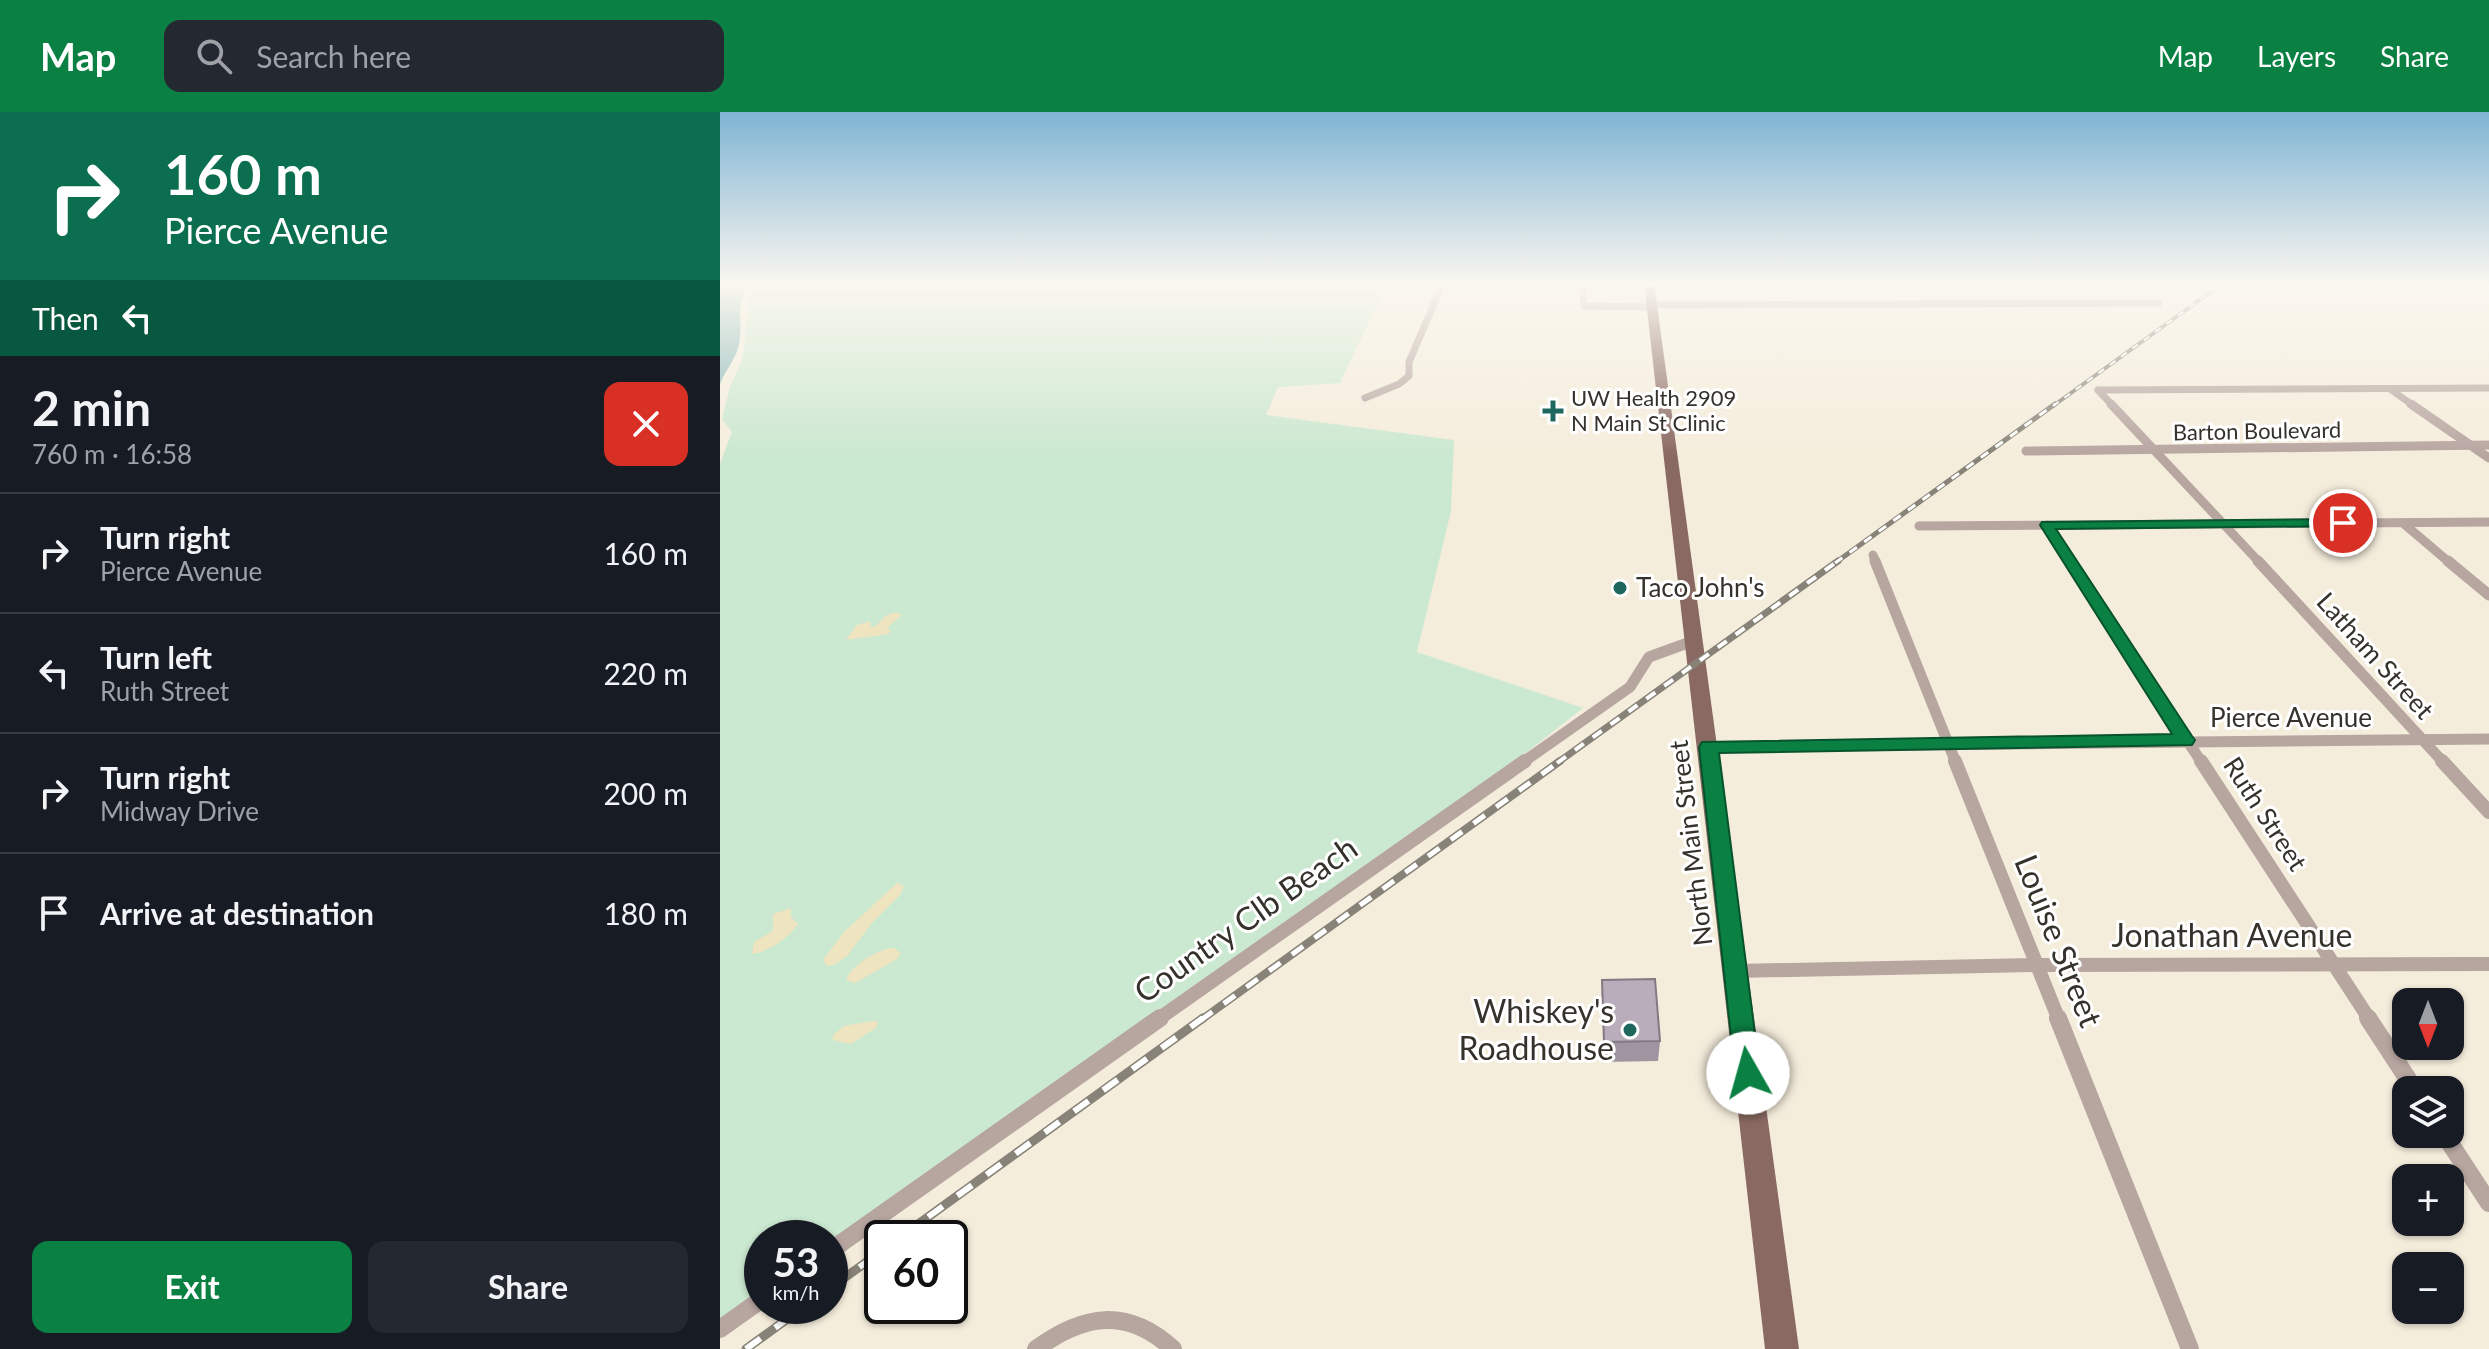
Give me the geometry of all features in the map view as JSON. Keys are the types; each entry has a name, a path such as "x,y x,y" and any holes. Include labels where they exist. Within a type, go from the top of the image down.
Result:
{"main road":[{"name":"North Main Street","path":"1656,341 1782,1349"}],"street":[{"path":"1365,398 1399,384 1409,376 1409,362 1418,341"},
{"path":"2390,389 2489,388"},
{"path":"2390,389 2489,458"},
{"name":"Latham Street","path":"2390,389 2098,390 2489,812"},
{"name":"Barton Boulevard","path":"2026,451 2489,445"},
{"path":"1919,526 2489,522"},
{"path":"2403,523 2489,595"},
{"name":"Ruth Street","path":"2047,525 2406,1076"},
{"name":"Louise Street","path":"1873,555 2190,1349"},
{"name":"Country Clb Beach","path":"848,1238 1630,687 1649,657 1693,641"},
{"name":"Pierce Avenue","path":"1709,747 2489,739"},
{"name":"Jonathan Avenue","path":"1735,971 2038,965 2489,964"},
{"path":"2453,1148 2489,1203"},
{"path":"720,1329 744,1312"},
{"path":"1036,1349 1050,1337 1110,1317 1161,1337 1173,1349"}],"green space":[{"path":"745,341 1360,341 1340,383 1278,387 1266,415 1454,440 1451,511 1417,652 1583,708 1531,749 848,1229 848,1220 744,1220 744,1302 720,1319 720,464 732,432 722,419 730,387 743,357"}],"sand":[{"path":"896,612 902,615 888,627 891,631 888,634 846,640 857,625 870,621 871,627 876,626 885,616"},
{"path":"897,883 904,886 900,895 871,924 848,955 827,966 823,960 844,932"},
{"path":"791,908 791,917 798,924 794,929 771,947 752,954 754,942 773,931 773,914"},
{"path":"894,948 901,953 897,959 855,983 846,980 853,969 866,959"},
{"path":"878,1022 877,1027 851,1044 833,1040 833,1035 844,1026"}],"water":[{"path":"720,341 739,341 738,350 720,384"}],"building":[{"name":"Whiskey's Roadhouse","path":"1655,979 1660,1041 1604,1042 1602,980"}],"railway":[{"path":"2053,406 2143,341"},
{"path":"1835,563 2055,404"},
{"path":"1557,763 1838,561"},
{"path":"1201,1020 1560,761"},
{"path":"924,1220 1203,1018"},
{"path":"848,1275 864,1264"},
{"path":"746,1349 780,1324"}],"place":[{"name":"UW Health 2909 N Main St Clinic","path":"1553,411"},
{"name":"Taco John's","path":"1620,588"},
{"name":"Whiskey's Roadhouse","path":"1630,1030"}],"route":[{"path":"1748,1073 1709,747 1948,746 2185,740 2047,525 2343,523"}]}
